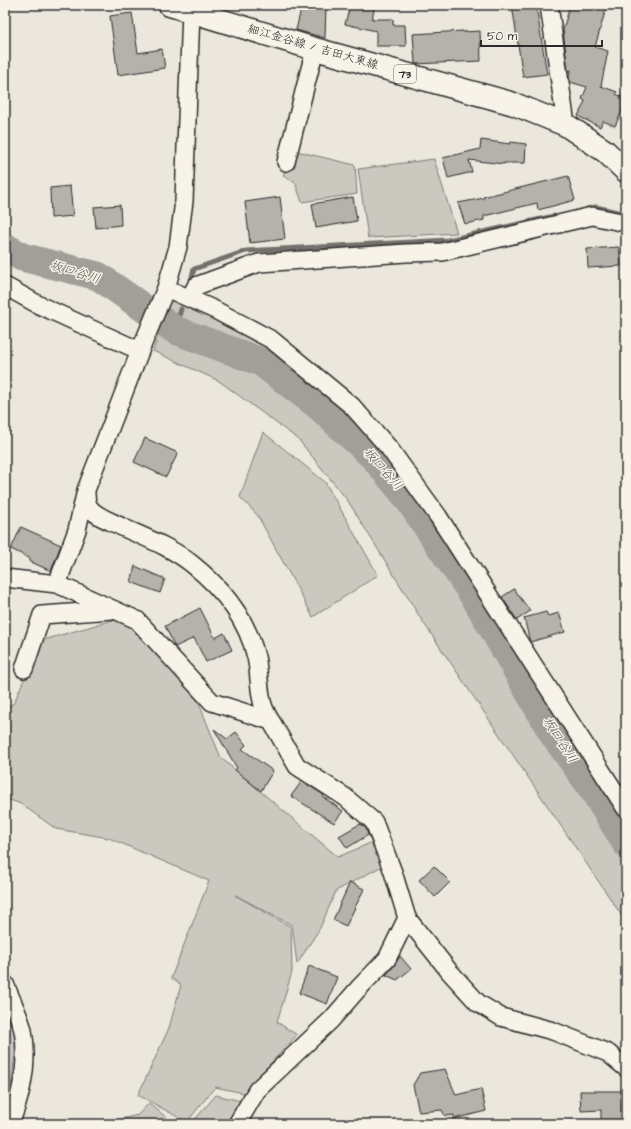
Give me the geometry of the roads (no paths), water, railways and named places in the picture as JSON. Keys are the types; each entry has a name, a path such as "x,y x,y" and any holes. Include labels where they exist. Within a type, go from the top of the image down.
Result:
{"main road":[{"name":"細江金谷線 / 吉田大東線","path":"177,7 315,49 514,104 566,125 605,151 626,171"}],"street":[{"path":"549,5 566,125"},
{"path":"57,584 77,530 86,490 164,293 178,247 184,201 177,7"},
{"path":"286,162 315,49"},
{"path":"190,298 196,286 259,263 442,252 592,216 626,223"},
{"path":"5,286 39,305 142,348"},
{"path":"164,293 190,298 272,340 352,406 389,448 438,516 626,810"},
{"path":"86,490 88,506 97,515 169,549 186,559 214,583 226,596 245,626 251,642 256,657 264,707 270,721 297,766 345,797 374,822 393,872 407,918 449,971 478,1003 501,1017 553,1031 608,1053 626,1068"},
{"path":"5,578 57,584 137,620 212,702 270,721"},
{"path":"24,669 42,615 114,610"},
{"path":"237,1124 257,1090 331,1020 387,959 407,918"},
{"path":"5,984 22,1029 25,1048 23,1084 10,1124"}],"waterway":[{"path":"587,209 596,207 626,214"},
{"path":"190,284 194,269 246,251 448,240 554,216"},
{"name":"坂口谷川","path":"5,247 22,257 98,276 175,330 261,362 319,406 374,457 408,498 475,597 554,735 593,789 626,843"},
{"path":"175,330 181,309"}]}
